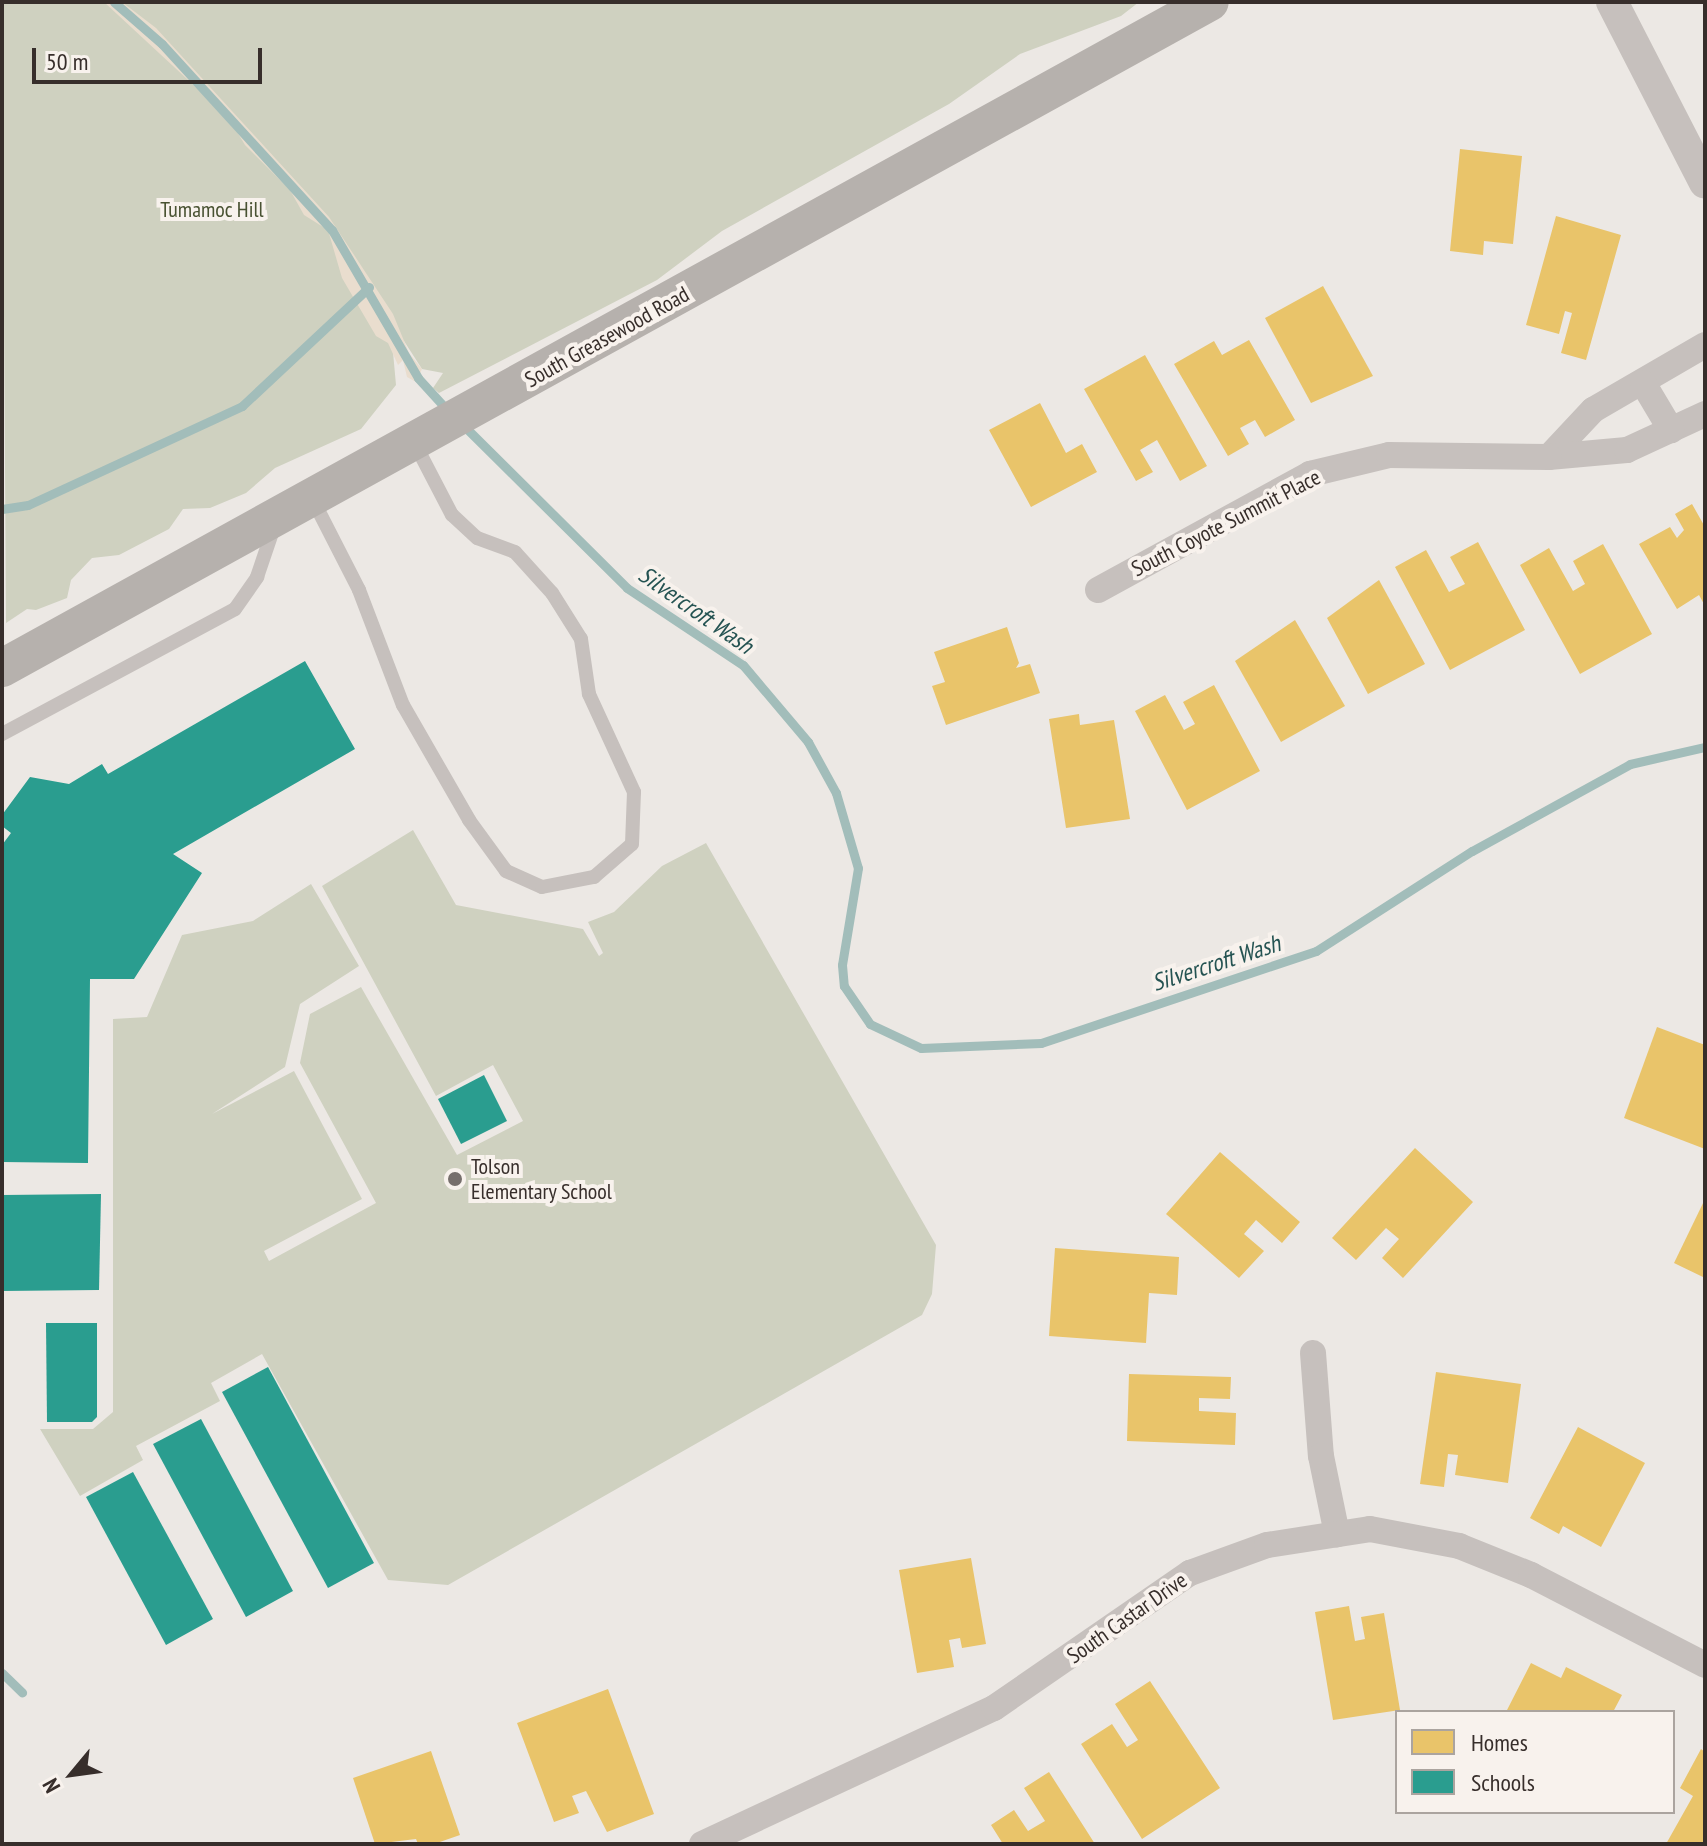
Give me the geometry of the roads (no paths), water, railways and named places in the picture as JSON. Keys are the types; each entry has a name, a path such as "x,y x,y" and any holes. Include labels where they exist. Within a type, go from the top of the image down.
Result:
{"main road":[{"name":"South Greasewood Road","path":"2,668 415,444 1210,2"}],"street":[{"path":"1612,2 1705,183"},
{"path":"1549,457 1593,410 1705,345"},
{"path":"1643,383 1671,430"},
{"name":"South Coyote Summit Place","path":"1098,590 1310,474 1389,455 1549,457 1627,450 1705,414"},
{"path":"1313,1353 1321,1456 1337,1534"},
{"name":"South Castar Drive","path":"702,1844 994,1708 1190,1573 1267,1545 1370,1529 1459,1546 1531,1575 1705,1665"}],"lane":[{"path":"312,500 359,590 403,705 469,820 506,871 542,887 594,877 632,844 634,792 589,694 581,639 552,593 515,552 477,538 452,515 415,444"},
{"path":"2,734 235,609 257,577 277,519"}],"waterway":[{"name":"Silvercroft Wash","path":"114,2 162,44 332,230 418,378 450,413"},
{"path":"2,509 28,505 242,406 369,287"},
{"name":"Silvercroft Wash","path":"461,423 627,588 743,665 808,742 836,793 858,868 842,965 844,986 870,1024 921,1048 1041,1043 1316,951 1472,851 1630,764 1705,747"},
{"path":"2,1673 22,1692"}],"place":[{"name":"Tolson Elementary School","path":"455,1179"}],"park label":[{"name":"Tumamoc Hill","path":"212,210"}]}
